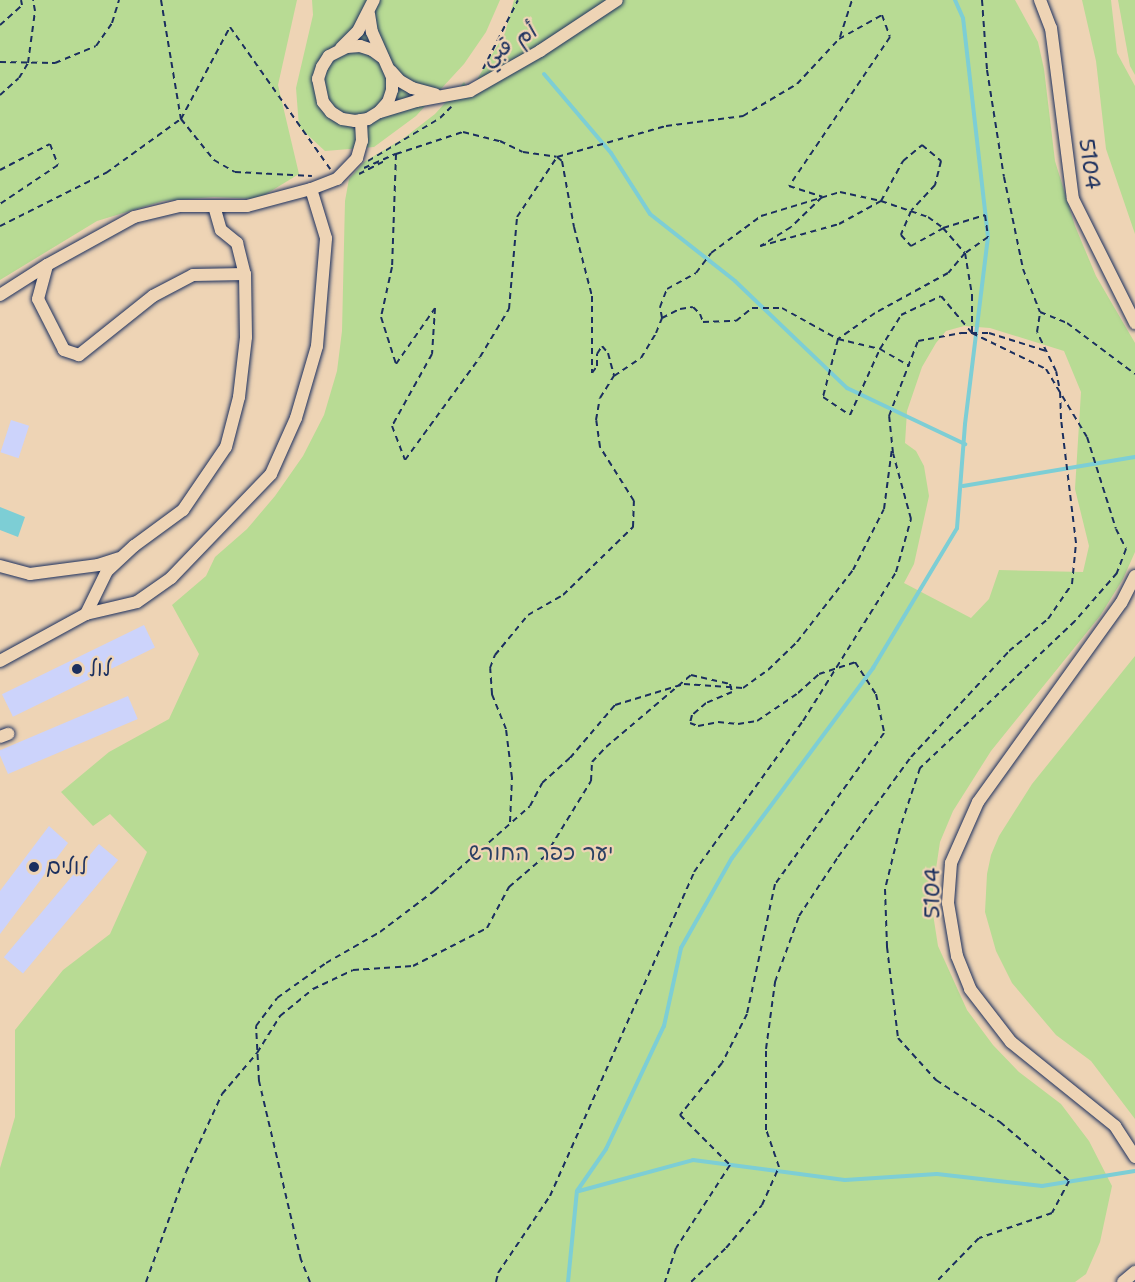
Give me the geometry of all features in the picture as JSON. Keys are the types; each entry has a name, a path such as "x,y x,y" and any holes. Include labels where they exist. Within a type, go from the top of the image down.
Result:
{"street":[{"path":"369,14 372,32 389,69 392,90 388,102 380,112 361,120 342,119 331,112 319,92 318,79 322,67 335,52 348,43 369,14 374,0"},
{"name":"أم قبي","path":"380,112 470,91 540,51 617,0"},
{"name":"5104","path":"1040,0 1052,28 1073,199 1135,322"},
{"path":"335,52 347,47 360,46 372,50 383,58"},
{"name":"أم قبي","path":"389,69 400,81 412,88 427,94 448,95"},
{"path":"0,295 47,265 134,217 179,206 247,206 311,189 337,179 357,158 362,141 361,120"},
{"path":"0,662 86,614 137,602 171,579 271,474 296,418 317,346 326,238 311,189"},
{"path":"86,614 108,571 122,557 183,510 226,447 239,397 245,347 245,274 237,243 221,231 214,206"},
{"path":"47,265 38,299 64,350 79,356 153,296 192,275 245,274"},
{"path":"0,566 30,574 98,565 122,557"},
{"name":"5104","path":"1135,576 1121,603 978,802 951,863 948,903 957,956 970,989 1011,1042 1114,1126 1135,1157"},
{"path":"1123,1282 1135,1272"}],"path":[{"path":"0,25 22,4 21,0"},
{"path":"0,95 19,78 28,63 35,11 33,0"},
{"path":"0,62 55,63 96,46 112,23 118,0"},
{"path":"161,0 181,119 214,160 235,172 299,174 337,179"},
{"path":"839,39 852,0"},
{"path":"691,1282 726,1248 762,1205 778,1167 766,1130 766,1049 775,982 799,916 838,856 911,757 1009,651 1047,619 1072,585 1076,543 1061,419 1060,391 1056,371 1037,332 1040,312 1023,269 1004,177 987,70 982,0"},
{"path":"396,154 392,267 381,317 396,364 435,308 432,354 392,426 405,460 480,357 509,309 517,217 557,157 666,126 743,116 797,84 839,39 882,15 890,37 789,186 822,197"},
{"path":"0,226 106,173 181,119 230,27 337,179"},
{"path":"357,173 367,172 396,154 463,132 501,141 523,152 557,157 562,160 574,227 592,296 592,372 597,366 597,354 602,346 608,353 614,376"},
{"path":"0,170 50,144 58,165 0,204"},
{"path":"822,197 791,227 759,246 839,225 881,201 903,161 922,145 940,161 935,185 911,212 901,235 911,246 944,228 985,215 988,237 965,253 948,273 874,313 838,339 823,397 850,415 880,349 901,315 940,296 972,333 1046,369 1088,437 1116,530 1126,549 1117,573 1075,621 920,768 900,828 885,889 887,947 898,1038 936,1080 1000,1122 1070,1181 1052,1213 979,1238 936,1282"},
{"path":"662,318 660,307 668,289 696,273 711,253 761,216 840,192 881,201 928,217 944,228 965,253 972,295 972,333"},
{"path":"510,823 512,778 506,729 492,694 490,668 500,648 528,615 563,595 633,526 633,501 600,447 596,420 600,398 614,376 641,358 662,318 680,309 693,307 700,314 703,322 736,321 752,308 782,308 838,339 880,349 910,366"},
{"path":"1040,312 1067,323 1135,375"},
{"path":"496,1282 498,1273 550,1196 694,872 803,721 896,572 911,519 892,443 889,416 918,341 972,333 989,333 1046,351"},
{"path":"310,1282 302,1260 259,1081 256,1026 277,998 326,963 398,918 434,891 530,806 542,783 570,758 615,705 679,685 743,688 768,670 797,642 853,570 884,508 892,443"},
{"path":"665,1282 676,1248 730,1165 680,1115 722,1063 747,1014 775,884 884,734 876,694 855,662 819,674 798,693 757,721 698,726 690,723 692,716 706,703 732,692 732,687"},
{"path":"146,1282 186,1172 222,1094 257,1053 280,1016 313,989 353,970 413,966 487,928 509,887 545,856 551,847 591,781 592,762 606,747 691,675 730,684 732,687"}],"green space":[{"path":"0,0 297,0 278,85 299,174 258,199 214,197 163,201 97,221 0,280"},
{"path":"312,0 500,0 486,32 464,64 416,116 374,147 325,151 299,127 296,88 313,15"},
{"name":"יער כפר החורש","path":"514,0 1015,0 1038,42 1044,69 1055,161 1075,226 1096,276 1135,343 1135,552 1123,579 1100,616 991,751 953,811 940,842 933,889 933,914 938,946 967,1010 993,1045 1019,1072 1061,1104 1089,1141 1112,1186 1100,1242 1086,1274 1075,1282 0,1282 0,1168 15,1117 15,1030 63,970 110,934 147,852 110,814 93,826 61,792 109,752 169,719 199,654 172,605 206,576 215,557 247,529 275,496 303,456 324,415 337,371 342,331 345,201 349,179 364,162 404,138 435,114 464,82 470,91 505,33","holes":["964,326 990,328 1064,351 1081,392 1075,489 1089,546 1083,572 999,570 989,599 971,618 904,583 914,564 929,496 924,466 916,451 905,443 907,411 922,367 946,331"]},
{"path":"1082,0 1111,0 1117,53 1135,86 1135,234 1106,149 1096,61"},
{"path":"1118,0 1135,0 1135,75 1130,66"},
{"path":"1135,656 1135,1119 1091,1061 1056,1035 1012,983 996,951 985,912 987,874 991,855 999,836 1032,784"}],"water":[{"path":"0,507 25,517 18,537 0,530"}],"building":[{"path":"11,420 29,426 19,458 0,452"},
{"name":"לול","path":"144,625 155,647 13,717 2,694"},
{"name":"לול","path":"128,696 138,719 8,774 0,750"},
{"name":"לולים","path":"49,826 68,843 0,934 0,891"},
{"path":"99,844 118,860 23,973 4,957"}],"waterway":[{"path":"568,1282 577,1191 606,1149 664,1026 681,948 732,858 873,668 957,528 965,424 988,237 963,18 955,0"},
{"path":"544,74 611,153 650,214 735,281 847,388 965,444"},
{"path":"963,486 1135,457"},
{"path":"579,1191 693,1160 845,1180 937,1174 1042,1186 1135,1171"}],"place":[{"name":"לול","path":"77,669"},
{"name":"לולים","path":"34,867"}]}
